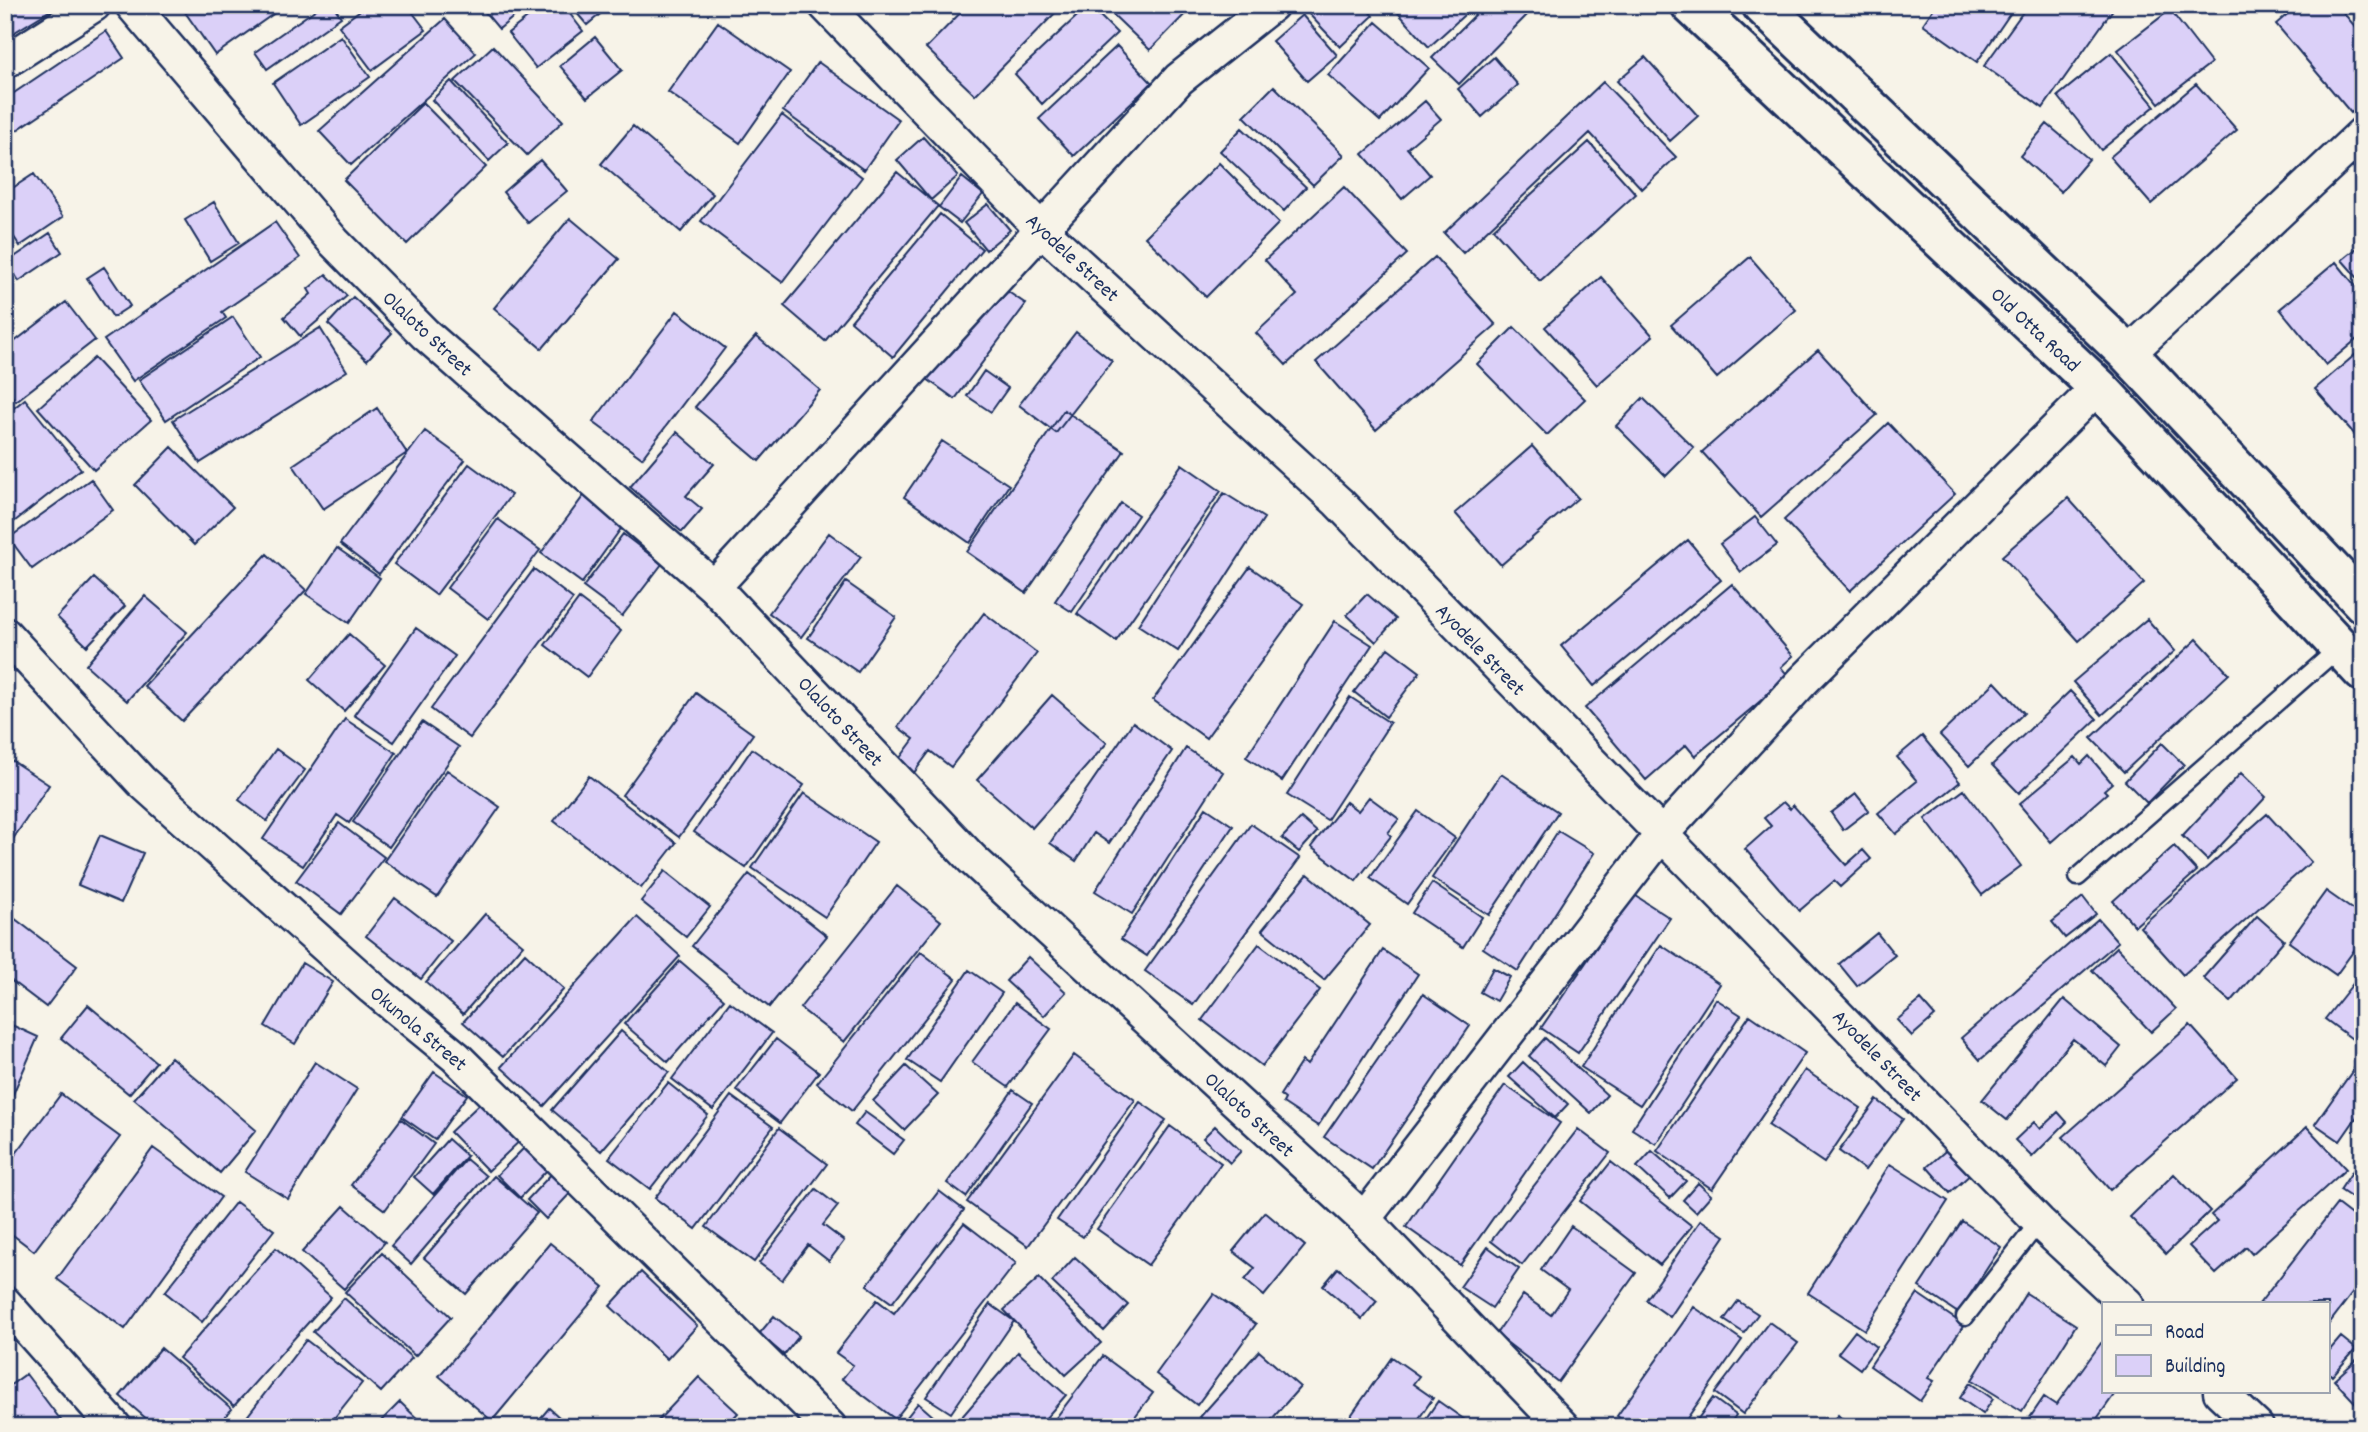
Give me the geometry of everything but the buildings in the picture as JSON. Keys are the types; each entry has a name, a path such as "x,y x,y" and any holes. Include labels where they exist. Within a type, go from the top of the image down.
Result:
{"street":[{"path":"5,62 94,5"},
{"name":"Olaloto Street","path":"132,5 334,243 425,334 714,587 972,859 1364,1219 1563,1427"},
{"name":"Ayodele Street","path":"825,5 1043,231 1338,502 2039,1222 2125,1302"},
{"path":"714,587 1043,231 1179,79 1272,5"},
{"name":"Old Otta Road","path":"1690,5 2098,387 2351,659"},
{"path":"1762,5 2128,354 2363,603"},
{"path":"2128,354 2363,133"},
{"path":"1364,1219 1662,834 1803,681 2098,387"},
{"name":"Okunola Street","path":"5,634 142,782 372,988 456,1057 830,1427"},
{"path":"5,1303 115,1427"},
{"path":"2222,1394 2257,1427"}],"lane":[{"path":"2078,877 2351,659"},
{"path":"1965,1317 2039,1222"}]}
